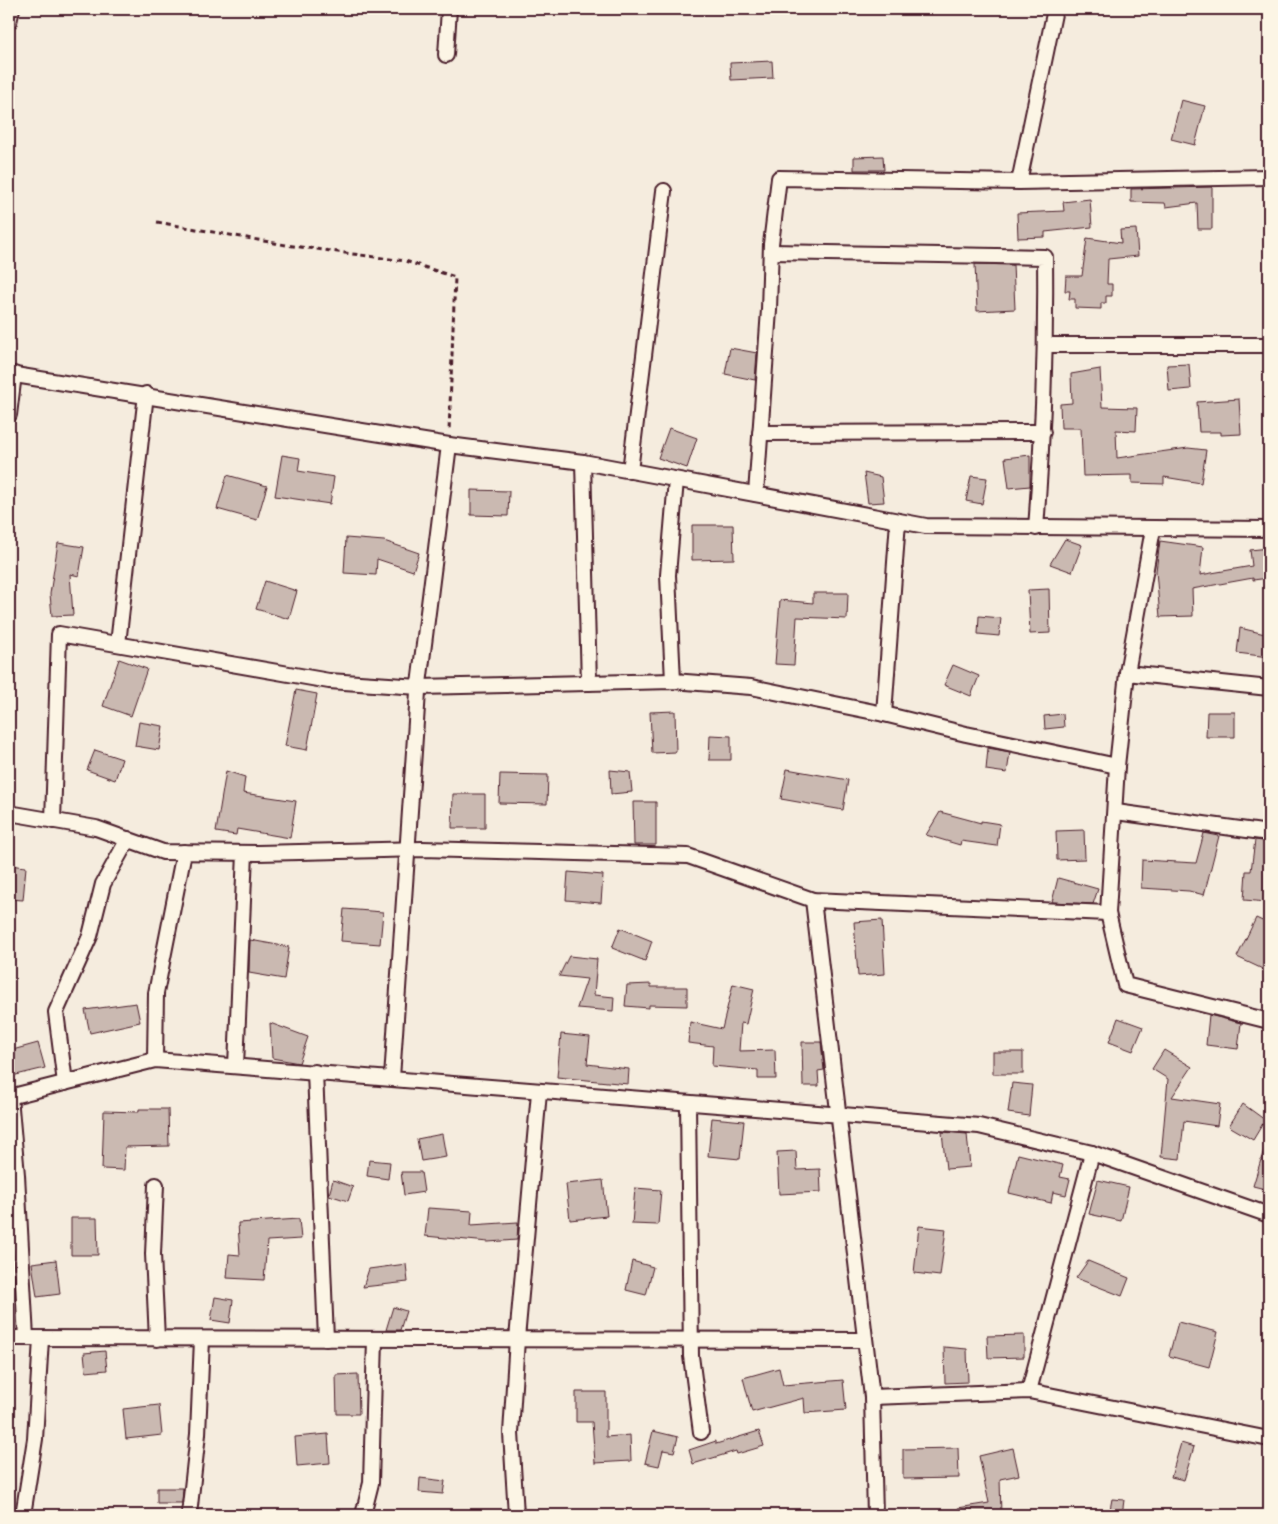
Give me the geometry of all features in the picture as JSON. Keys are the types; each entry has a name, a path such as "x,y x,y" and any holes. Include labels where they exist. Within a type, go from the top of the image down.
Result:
{"street":[{"path":"9,22 12,9"},
{"path":"446,55 449,9"},
{"path":"1019,182 1055,9"},
{"path":"756,494 769,310 771,252 779,178 1019,182 1269,178"},
{"path":"630,471 664,191"},
{"path":"771,252 1045,257 1046,345 1043,432 1036,528"},
{"path":"1046,345 1269,345"},
{"path":"9,415 11,374 146,394 449,445 583,462 926,526 1269,529"},
{"path":"118,644 146,394"},
{"path":"760,433 1043,432"},
{"path":"392,1078 419,687 449,445"},
{"path":"583,462 589,683"},
{"path":"673,681 668,576 676,480"},
{"path":"884,714 898,521"},
{"path":"1153,529 1127,673 1117,766 1116,812 1108,913 1125,985 1269,1021"},
{"path":"53,821 59,634 329,680 419,687 673,681 751,687 884,714 966,734 1117,766"},
{"path":"1127,673 1269,688"},
{"path":"1116,812 1269,833"},
{"path":"9,814 96,828 162,852 245,853 408,849 688,856 813,900 1108,913"},
{"path":"65,1083 56,1012 90,936 103,884 128,839"},
{"path":"155,1060 156,992 184,852"},
{"path":"236,1066 245,853"},
{"path":"813,900 837,1115 872,1397 875,1515"},
{"path":"26,1338 18,1175 9,1097 155,1060 979,1126 1092,1153 1269,1215"},
{"path":"315,1072 326,1339"},
{"path":"516,1515 511,1433 517,1339 539,1092"},
{"path":"688,1103 688,1206 692,1356 701,1432"},
{"path":"1029,1391 1092,1153"},
{"path":"156,1185 153,1254 157,1338"},
{"path":"9,1338 865,1340"},
{"path":"23,1515 36,1440 41,1339"},
{"path":"189,1515 198,1434 202,1339"},
{"path":"363,1515 371,1483 375,1339"},
{"path":"872,1397 1029,1391 1269,1439"}],"path":[{"path":"156,222 286,245 404,261 455,277 449,445"}],"building":[{"path":"772,61 773,78 731,80 730,63"},
{"path":"1181,100 1205,106 1195,145 1171,139"},
{"path":"883,156 884,170 854,170 854,157"},
{"path":"1212,187 1212,229 1198,229 1197,203 1166,207 1165,203 1131,202 1131,189"},
{"path":"1090,199 1092,227 1045,232 1045,237 1018,238 1017,213 1064,211 1063,202"},
{"path":"1136,229 1138,256 1108,259 1107,284 1112,284 1112,296 1106,296 1106,303 1101,303 1101,309 1075,308 1075,299 1069,299 1070,291 1065,291 1066,276 1082,276 1087,238 1121,243 1120,230"},
{"path":"975,264 1013,265 1015,309 977,311"},
{"path":"730,348 757,353 755,380 725,374"},
{"path":"1189,364 1191,389 1169,391 1167,365"},
{"path":"1100,369 1102,407 1137,408 1136,431 1116,430 1117,458 1188,448 1206,450 1201,483 1164,477 1164,484 1132,483 1132,475 1083,476 1081,428 1061,428 1060,404 1072,403 1071,374"},
{"path":"1239,399 1241,434 1221,435 1221,432 1199,432 1197,402"},
{"path":"669,428 697,438 687,468 658,458"},
{"path":"282,455 300,458 298,471 334,477 330,504 275,496"},
{"path":"1030,455 1030,486 1009,488 1005,458"},
{"path":"864,473 881,477 884,502 868,503"},
{"path":"227,475 267,486 257,520 217,509"},
{"path":"971,476 987,478 982,504 966,501"},
{"path":"471,490 509,491 508,516 471,515"},
{"path":"692,525 733,525 734,559 692,560"},
{"path":"346,538 384,541 419,553 413,571 377,559 376,575 344,573"},
{"path":"1065,539 1082,545 1072,572 1050,564"},
{"path":"1160,541 1203,547 1200,575 1252,566 1250,550 1269,548 1269,578 1253,580 1253,578 1192,589 1193,616 1160,617 1156,571"},
{"path":"58,543 84,547 79,576 70,574 73,615 52,616 50,594"},
{"path":"265,581 297,591 289,619 256,609"},
{"path":"1049,589 1050,633 1030,634 1028,590"},
{"path":"813,593 848,593 847,619 797,617 794,665 775,664 780,600 813,603"},
{"path":"979,616 1001,618 999,636 978,634"},
{"path":"1240,628 1269,635 1269,657 1237,653"},
{"path":"119,659 147,669 131,716 103,706"},
{"path":"953,665 979,676 971,696 944,685"},
{"path":"296,690 317,694 307,750 285,746"},
{"path":"675,711 676,752 652,753 650,712"},
{"path":"1207,712 1235,712 1235,737 1206,737"},
{"path":"1063,714 1064,727 1045,729 1044,716"},
{"path":"139,722 163,726 159,750 135,746"},
{"path":"710,735 731,736 731,760 709,760"},
{"path":"988,748 1010,752 1007,773 986,770"},
{"path":"95,750 122,759 115,780 87,770"},
{"path":"787,769 848,780 843,810 781,799"},
{"path":"610,770 630,772 632,792 611,794"},
{"path":"226,771 245,777 243,793 296,801 290,838 237,829 236,835 216,832"},
{"path":"500,774 548,775 547,804 499,803"},
{"path":"453,794 485,794 485,828 452,828"},
{"path":"633,802 656,802 656,845 634,845"},
{"path":"940,812 981,823 981,821 1000,824 997,846 961,841 960,845 926,835"},
{"path":"1084,830 1085,859 1057,860 1056,831"},
{"path":"1204,833 1219,836 1204,895 1189,891 1141,888 1142,860 1196,863"},
{"path":"1255,840 1269,842 1267,902 1244,900 1246,871 1251,871"},
{"path":"9,865 26,867 23,900 9,899"},
{"path":"568,872 603,875 601,903 566,900"},
{"path":"1058,878 1098,889 1093,904 1052,902"},
{"path":"344,909 383,912 380,944 341,941"},
{"path":"1256,918 1269,924 1269,972 1237,957"},
{"path":"882,920 885,974 858,976 854,922"},
{"path":"620,928 652,941 645,961 612,948"},
{"path":"250,940 289,947 284,979 249,973"},
{"path":"569,956 597,959 594,995 614,997 613,1011 577,1008 587,979 559,976"},
{"path":"651,984 651,987 687,987 687,1006 649,1005 649,1008 625,1006 627,985"},
{"path":"733,984 754,989 746,1024 741,1023 739,1051 775,1050 776,1079 758,1079 758,1070 712,1066 713,1046 688,1043 690,1022 722,1029"},
{"path":"136,1003 140,1022 90,1033 85,1010"},
{"path":"1209,1015 1241,1023 1238,1049 1206,1045"},
{"path":"1118,1018 1143,1027 1133,1051 1109,1042"},
{"path":"270,1023 308,1037 299,1063 272,1058"},
{"path":"561,1034 590,1037 587,1064 629,1069 628,1084 557,1077"},
{"path":"802,1042 821,1042 824,1070 818,1071 819,1086 803,1086"},
{"path":"38,1043 45,1068 12,1076 9,1051"},
{"path":"1164,1050 1192,1067 1172,1097 1220,1104 1217,1126 1184,1121 1180,1159 1161,1157 1168,1079 1152,1069"},
{"path":"993,1052 1023,1052 1023,1074 993,1074"},
{"path":"1012,1083 1032,1085 1029,1116 1008,1113"},
{"path":"1243,1104 1265,1120 1253,1140 1229,1126"},
{"path":"139,1109 168,1109 169,1146 125,1147 124,1170 102,1169 104,1111 139,1112"},
{"path":"712,1118 744,1121 740,1159 708,1156"},
{"path":"942,1132 967,1134 970,1167 946,1169"},
{"path":"442,1134 446,1157 421,1161 417,1139"},
{"path":"1266,1143 1269,1144 1269,1190 1253,1186"},
{"path":"796,1151 797,1170 820,1169 821,1192 779,1194 777,1152"},
{"path":"1018,1154 1063,1165 1060,1177 1070,1179 1066,1195 1053,1192 1051,1203 1009,1193"},
{"path":"369,1160 390,1162 388,1179 367,1176"},
{"path":"401,1172 421,1172 424,1192 404,1195"},
{"path":"333,1180 353,1187 348,1201 329,1195"},
{"path":"603,1180 607,1216 570,1220 566,1184"},
{"path":"1098,1180 1129,1187 1121,1221 1089,1214"},
{"path":"635,1188 661,1190 658,1225 632,1224"},
{"path":"428,1208 472,1211 471,1225 518,1222 517,1240 488,1242 425,1236"},
{"path":"71,1218 97,1218 98,1255 71,1255"},
{"path":"299,1219 301,1239 267,1241 264,1280 227,1278 229,1254 240,1255 238,1223"},
{"path":"919,1226 946,1229 940,1276 914,1273"},
{"path":"56,1260 60,1294 37,1297 32,1263"},
{"path":"632,1261 653,1267 646,1295 626,1290"},
{"path":"1088,1261 1129,1278 1122,1296 1076,1278"},
{"path":"406,1264 408,1282 363,1287 369,1269"},
{"path":"215,1297 233,1300 230,1323 211,1320"},
{"path":"393,1307 406,1311 400,1330 386,1330"},
{"path":"1178,1322 1218,1332 1209,1367 1169,1356"},
{"path":"1024,1335 1024,1357 988,1358 987,1336"},
{"path":"944,1347 967,1349 968,1382 945,1383"},
{"path":"105,1351 107,1370 86,1372 84,1353"},
{"path":"779,1368 783,1385 843,1380 846,1410 805,1413 804,1398 752,1412 743,1378"},
{"path":"358,1374 359,1414 337,1414 336,1375"},
{"path":"576,1392 606,1392 606,1437 630,1435 631,1461 595,1463 592,1422 576,1422"},
{"path":"159,1405 162,1435 126,1439 123,1409"},
{"path":"653,1431 678,1437 674,1452 663,1450 659,1466 645,1463"},
{"path":"759,1431 764,1446 737,1454 736,1451 693,1464 689,1450 716,1441 716,1444"},
{"path":"328,1434 330,1463 297,1466 295,1437"},
{"path":"1181,1443 1194,1447 1184,1480 1171,1477"},
{"path":"958,1448 959,1478 903,1479 903,1449"},
{"path":"1013,1448 1019,1475 1000,1479 1001,1515 958,1515 958,1508 989,1503 979,1456"},
{"path":"420,1478 445,1481 443,1494 419,1492"},
{"path":"157,1488 183,1488 182,1503 157,1503"},
{"path":"1112,1499 1124,1500 1122,1515 1109,1515"}]}
